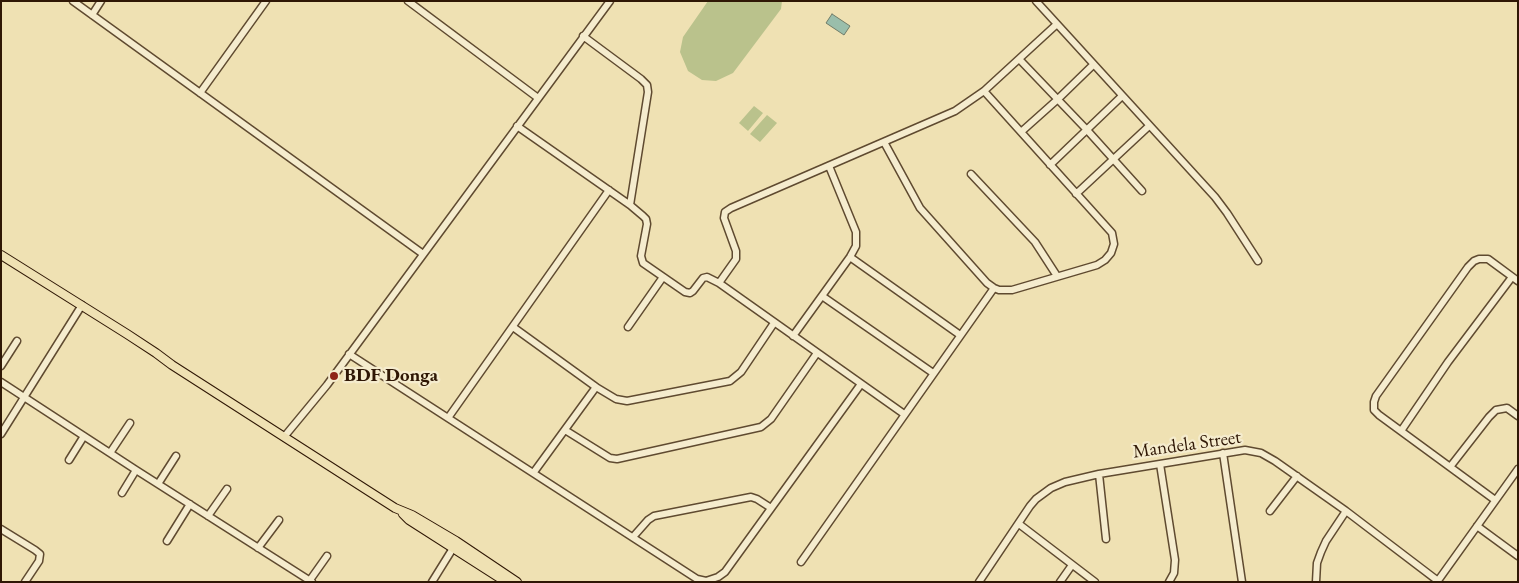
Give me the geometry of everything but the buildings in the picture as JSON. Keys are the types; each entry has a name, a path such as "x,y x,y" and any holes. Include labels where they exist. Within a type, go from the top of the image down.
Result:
{"main road":[{"path":"1,255 80,307"},
{"path":"1,260 156,353 396,508 412,515 502,579 517,582"}],"street":[{"path":"73,1 423,254"},
{"path":"92,14 101,1"},
{"path":"200,93 266,1"},
{"path":"408,1 538,98"},
{"path":"284,437 327,385 610,1"},
{"path":"1036,1 1215,197 1258,261"},
{"path":"719,283 736,259 736,250 725,226 725,212 955,111 984,91 1020,60 1057,24"},
{"path":"583,36 641,78 648,92 630,205"},
{"path":"1020,60 1142,191"},
{"path":"1021,132 1093,65"},
{"path":"884,142 920,208 987,283 994,288 1012,290 1097,265 1111,254 1114,244 1112,233 984,91"},
{"path":"1050,165 1122,96"},
{"path":"517,126 630,205 646,219 647,224 641,260 643,263 685,292 693,291 703,278 710,278 719,283 904,414"},
{"path":"1076,194 1149,126"},
{"path":"793,336 856,246 856,232 830,166"},
{"path":"972,174 1035,242 1057,276"},
{"path":"448,418 609,190"},
{"path":"850,257 960,335"},
{"path":"1401,431 1448,362 1515,279 1486,258 1476,260 1468,268 1375,398 1374,407 1376,413 1495,500"},
{"path":"628,327 663,277"},
{"path":"801,562 994,288"},
{"path":"822,296 933,373"},
{"path":"1,434 80,307"},
{"path":"513,327 596,387 616,399 628,401 730,381 741,372 774,323"},
{"path":"1,366 17,341"},
{"path":"565,430 610,458 617,459 760,426 770,419 817,353"},
{"path":"349,354 697,579 706,581 712,580 725,572 861,384"},
{"path":"1,382 311,581 327,556"},
{"path":"534,472 596,387"},
{"path":"1450,467 1496,410 1507,408 1518,416"},
{"path":"110,453 130,423"},
{"path":"69,460 84,436"},
{"name":"Mandela Street","path":"979,582 1036,499 1051,488 1066,482 1099,474 1246,450 1261,453 1271,458 1346,511 1438,581"},
{"path":"1222,453 1242,582"},
{"path":"158,484 176,456"},
{"path":"1160,464 1175,560 1174,574 1169,582"},
{"path":"1438,581 1518,469"},
{"path":"122,493 136,470"},
{"path":"1099,474 1106,539"},
{"path":"1270,511 1297,476"},
{"path":"208,516 227,489"},
{"path":"633,537 654,516 751,497 771,508"},
{"path":"167,541 190,504"},
{"path":"1316,582 1317,563 1320,552 1346,511"},
{"path":"258,548 279,520"},
{"path":"1018,524 1095,582"},
{"path":"1477,526 1518,556"},
{"path":"1,529 40,554 39,561 26,582"},
{"path":"432,582 455,544"},
{"path":"1060,582 1072,565"}],"green space":[{"path":"708,1 782,1 781,9 733,73 716,81 702,80 688,71 680,52 683,37"},
{"path":"754,106 763,113 748,131 739,123"},
{"path":"767,115 777,123 760,142 750,134"}],"shaded area":[{"path":"832,14 850,26 844,35 826,23"}],"place":[{"name":"BDF Donga","path":"334,376"}]}
